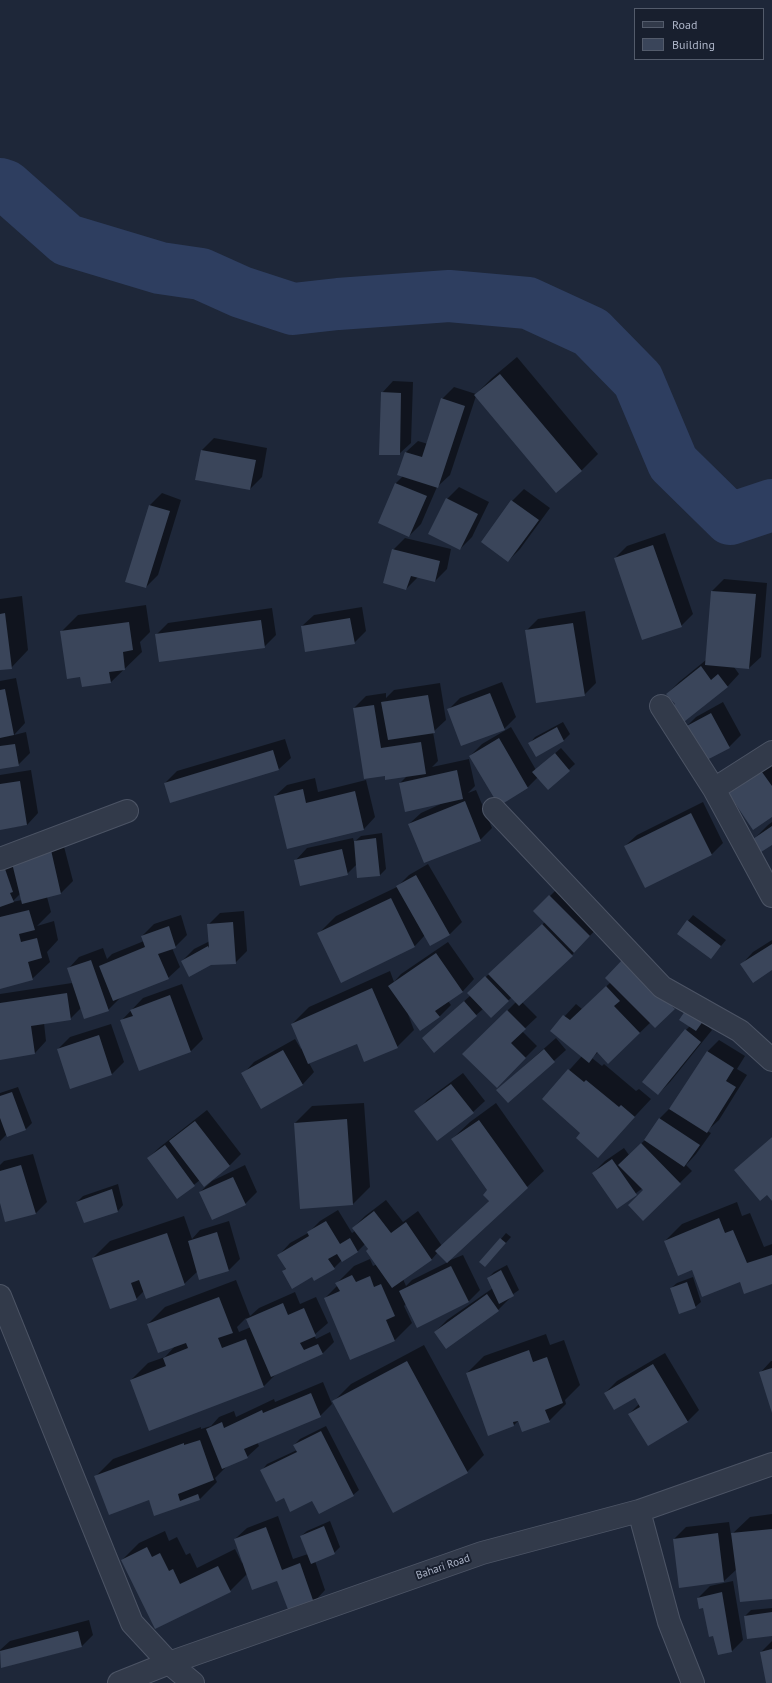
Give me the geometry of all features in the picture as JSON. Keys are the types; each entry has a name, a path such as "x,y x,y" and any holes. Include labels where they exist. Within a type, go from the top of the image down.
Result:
{"street":[{"path":"661,706 714,789 772,896"},
{"path":"714,789 772,752"},
{"path":"494,809 662,987 740,1031 772,1059"},
{"path":"0,859 127,812"},
{"path":"0,1296 132,1624 169,1663 193,1683"},
{"name":"Bahari Road","path":"119,1683 169,1663 482,1553 639,1511 772,1464"},
{"path":"639,1511 669,1622 694,1683"}],"building":[{"path":"500,374 582,471 556,493 474,395"},
{"path":"381,392 401,393 400,455 379,455"},
{"path":"441,398 465,406 438,488 397,475 405,452 422,457"},
{"path":"201,450 256,460 250,490 195,480"},
{"path":"395,483 427,496 409,537 378,523"},
{"path":"446,498 478,514 460,550 428,534"},
{"path":"511,500 539,520 508,562 481,542"},
{"path":"149,505 170,511 146,588 125,582"},
{"path":"653,545 682,627 642,640 614,558"},
{"path":"392,549 440,561 435,582 411,576 406,590 383,583"},
{"path":"711,591 756,594 749,669 705,665"},
{"path":"5,613 12,669 0,670 0,614"},
{"path":"350,618 355,644 305,652 301,626"},
{"path":"261,620 265,648 159,662 155,634"},
{"path":"129,622 133,650 123,652 125,670 109,672 111,683 82,687 80,677 67,679 60,631"},
{"path":"573,623 585,696 536,703 525,630"},
{"path":"701,666 711,680 718,674 728,687 680,725 668,710 675,704 666,694"},
{"path":"5,689 14,735 0,738 0,690"},
{"path":"490,693 505,730 461,746 447,709"},
{"path":"428,695 435,733 388,740 381,702"},
{"path":"374,705 381,748 421,742 426,774 385,780 385,776 364,779 353,708"},
{"path":"711,713 730,748 701,763 683,728"},
{"path":"557,727 564,741 536,757 528,743"},
{"path":"499,738 528,788 499,806 469,756"},
{"path":"15,744 19,766 0,769 0,746"},
{"path":"273,750 279,770 170,803 164,783"},
{"path":"555,753 570,771 548,790 532,772"},
{"path":"757,765 772,786 772,817 753,830 724,787"},
{"path":"457,770 463,799 405,812 399,783"},
{"path":"20,781 27,825 0,830 0,784"},
{"path":"303,789 306,803 355,791 364,830 287,849 274,796"},
{"path":"465,801 481,841 424,863 408,824"},
{"path":"691,813 712,855 645,888 624,846"},
{"path":"772,826 772,845 758,854 750,841"},
{"path":"376,838 380,876 357,878 354,841"},
{"path":"342,849 348,875 300,886 294,860"},
{"path":"51,850 61,894 22,904 11,859"},
{"path":"4,866 13,892 10,893 14,902 0,907 0,867"},
{"path":"416,875 450,935 430,946 396,886"},
{"path":"549,895 590,936 574,953 533,911"},
{"path":"391,898 415,947 341,983 317,933"},
{"path":"29,910 35,930 19,934 21,942 37,938 42,958 28,962 33,980 0,989 0,917"},
{"path":"687,920 721,946 711,959 677,934"},
{"path":"233,922 236,964 211,965 189,977 181,961 208,946 209,948 207,924"},
{"path":"542,924 573,956 519,1006 488,974"},
{"path":"169,926 176,948 158,954 169,979 113,1001 99,966 145,947 141,936"},
{"path":"772,944 772,970 753,983 740,964"},
{"path":"436,953 463,992 435,1011 440,1017 420,1031 388,986"},
{"path":"624,958 675,1009 655,1028 605,978"},
{"path":"91,960 109,1011 84,1019 67,968"},
{"path":"485,976 509,1001 491,1018 467,993"},
{"path":"606,986 620,1001 614,1006 640,1033 608,1064 597,1052 589,1063 550,1031 563,1015 570,1020"},
{"path":"372,988 398,1048 364,1062 357,1044 308,1064 291,1024"},
{"path":"67,993 71,1020 31,1026 35,1054 0,1060 0,1003"},
{"path":"170,995 191,1052 139,1071 120,1020 133,1016 130,1010"},
{"path":"464,1001 477,1016 434,1053 422,1038"},
{"path":"689,1005 706,1017 696,1031 679,1020"},
{"path":"507,1010 526,1029 511,1043 526,1058 497,1088 462,1054"},
{"path":"685,1029 701,1042 658,1095 642,1082"},
{"path":"99,1035 112,1075 70,1089 57,1049"},
{"path":"544,1049 555,1062 508,1103 496,1090"},
{"path":"283,1050 303,1085 261,1109 241,1073"},
{"path":"707,1051 734,1068 726,1081 736,1087 707,1133 669,1109"},
{"path":"568,1069 584,1082 586,1080 619,1107 621,1105 635,1117 598,1158 576,1138 580,1133 542,1099"},
{"path":"451,1084 474,1113 437,1141 414,1111"},
{"path":"12,1092 26,1130 7,1137 0,1118 0,1096"},
{"path":"659,1118 700,1145 684,1167 644,1140"},
{"path":"347,1119 353,1205 300,1209 294,1123"},
{"path":"479,1120 528,1188 447,1263 435,1251 489,1201 483,1195 487,1190 451,1139"},
{"path":"195,1121 230,1166 204,1187 169,1141"},
{"path":"772,1137 772,1201 767,1195 760,1201 734,1170"},
{"path":"641,1143 681,1184 643,1221 628,1205 643,1190 618,1165"},
{"path":"165,1145 195,1186 177,1199 147,1158"},
{"path":"612,1159 637,1195 617,1209 592,1173"},
{"path":"21,1165 36,1214 5,1222 0,1203 0,1171"},
{"path":"233,1177 246,1205 212,1220 199,1192"},
{"path":"112,1189 118,1212 84,1223 76,1202"},
{"path":"374,1211 391,1233 406,1222 432,1260 392,1288 366,1251 368,1249 352,1228"},
{"path":"719,1218 725,1233 733,1230 747,1263 772,1255 772,1284 744,1294 740,1282 702,1297 692,1270 678,1276 664,1241"},
{"path":"326,1221 340,1244 350,1238 358,1252 342,1262 337,1254 328,1259 335,1269 314,1281 312,1277 292,1289 282,1271 286,1269 277,1255 309,1236 307,1232"},
{"path":"217,1232 229,1271 199,1280 188,1241"},
{"path":"167,1233 185,1285 146,1299 139,1280 131,1283 137,1300 110,1309 92,1258"},
{"path":"500,1238 506,1243 485,1267 479,1262"},
{"path":"451,1266 469,1302 417,1328 399,1291"},
{"path":"501,1270 514,1296 499,1304 487,1278"},
{"path":"352,1275 356,1282 370,1276 374,1287 381,1284 395,1316 386,1320 395,1341 350,1360 324,1298 340,1291 335,1283"},
{"path":"687,1282 696,1308 679,1314 670,1288"},
{"path":"487,1294 499,1311 446,1349 434,1332"},
{"path":"219,1297 233,1333 218,1338 222,1348 246,1339 264,1387 149,1431 130,1380 166,1366 163,1358 188,1348 186,1343 158,1353 147,1324"},
{"path":"283,1303 288,1315 304,1308 316,1336 300,1343 304,1350 318,1344 323,1354 271,1377 246,1319"},
{"path":"529,1350 533,1362 547,1357 563,1403 545,1410 550,1422 522,1432 518,1421 513,1422 514,1426 488,1436 466,1373"},
{"path":"407,1361 468,1473 393,1513 332,1401"},
{"path":"653,1364 688,1422 648,1446 628,1414 640,1407 635,1398 614,1410 604,1393"},
{"path":"772,1368 772,1413 759,1372"},
{"path":"311,1393 321,1417 244,1449 248,1458 222,1469 206,1429 222,1422 224,1428 262,1410 263,1413"},
{"path":"321,1431 354,1496 319,1514 312,1501 290,1512 284,1498 276,1502 260,1470 297,1452 293,1445"},
{"path":"200,1440 214,1480 178,1494 180,1501 198,1494 200,1500 154,1516 149,1500 109,1515 94,1476 184,1443 184,1445"},
{"path":"324,1526 335,1554 311,1564 300,1536"},
{"path":"266,1527 282,1570 300,1563 314,1603 289,1612 277,1581 252,1590 234,1539"},
{"path":"772,1529 772,1599 740,1602 731,1533"},
{"path":"718,1533 724,1582 679,1588 673,1539"},
{"path":"147,1547 152,1557 160,1553 169,1571 173,1569 180,1584 218,1566 231,1592 155,1629 121,1560"},
{"path":"722,1592 732,1652 718,1655 713,1636 709,1637 703,1608 699,1609 697,1598"},
{"path":"772,1612 772,1636 747,1639 744,1616"},
{"path":"78,1631 82,1647 1,1668 0,1651"},
{"path":"772,1649 772,1683 766,1683 760,1652"}],"waterway":[{"path":"0,184 6,186 67,240 160,268 201,274 241,292 293,309 338,304 449,296 528,303 591,332 638,380 673,463 730,519 772,505"}]}
